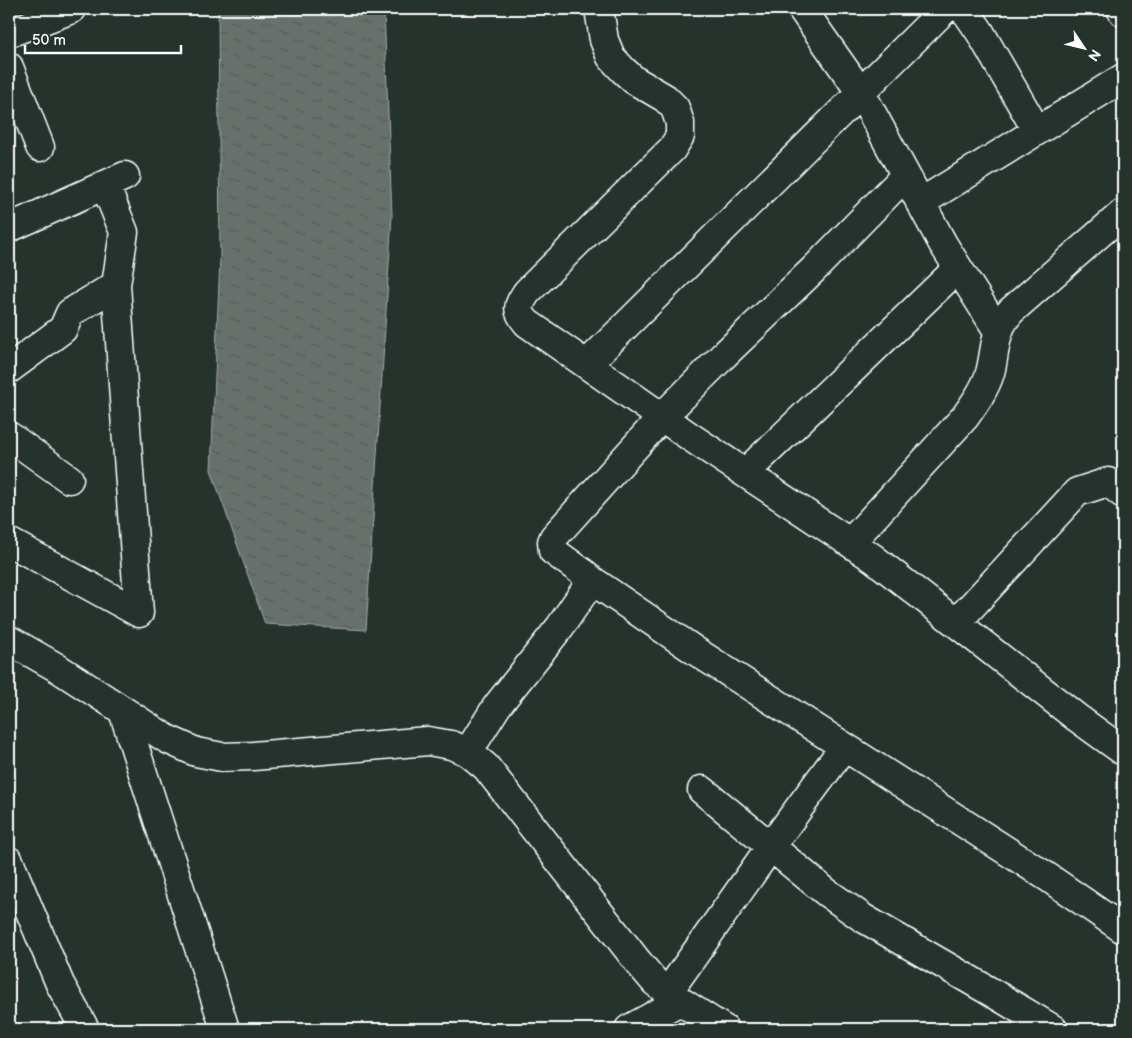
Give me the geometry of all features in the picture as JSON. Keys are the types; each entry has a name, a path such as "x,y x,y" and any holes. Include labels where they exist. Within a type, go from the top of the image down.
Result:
{"street":[{"path":"9,33 72,9"},
{"path":"599,9 604,40 611,57 634,80 665,98 675,108 680,123 680,136 672,149 527,292 519,305 520,314 527,323 662,418 873,558 1076,717 1123,751"},
{"path":"802,9 861,93 943,244 998,331"},
{"path":"587,364 945,9"},
{"path":"962,9 980,32 1037,131"},
{"path":"9,67 40,147"},
{"path":"920,203 1123,78"},
{"path":"905,176 813,270 724,355 662,418 554,537 552,542 553,551 585,574 590,580 698,652 1049,878 1123,929"},
{"path":"9,228 115,180 124,232 116,285 139,613 9,542"},
{"path":"850,543 965,417 975,403 986,385 991,371 998,331 1011,311 1123,213"},
{"path":"745,473 958,268"},
{"path":"9,369 63,329 70,313 116,285"},
{"path":"9,436 69,479"},
{"path":"956,622 1076,492 1108,482 1123,494"},
{"path":"468,752 497,706 560,627 588,586 590,580"},
{"path":"9,640 56,667 166,739 196,752 222,757 253,756 428,741 468,752 486,767 655,982 724,1029"},
{"path":"123,711 225,1029"},
{"path":"629,1029 674,996 771,846 844,747"},
{"path":"702,790 826,892 863,918 1053,1029"},
{"path":"9,861 60,984 85,1029"}],"water":[{"path":"218,9 384,9 392,216 366,630 265,624 211,470 220,259"}]}
